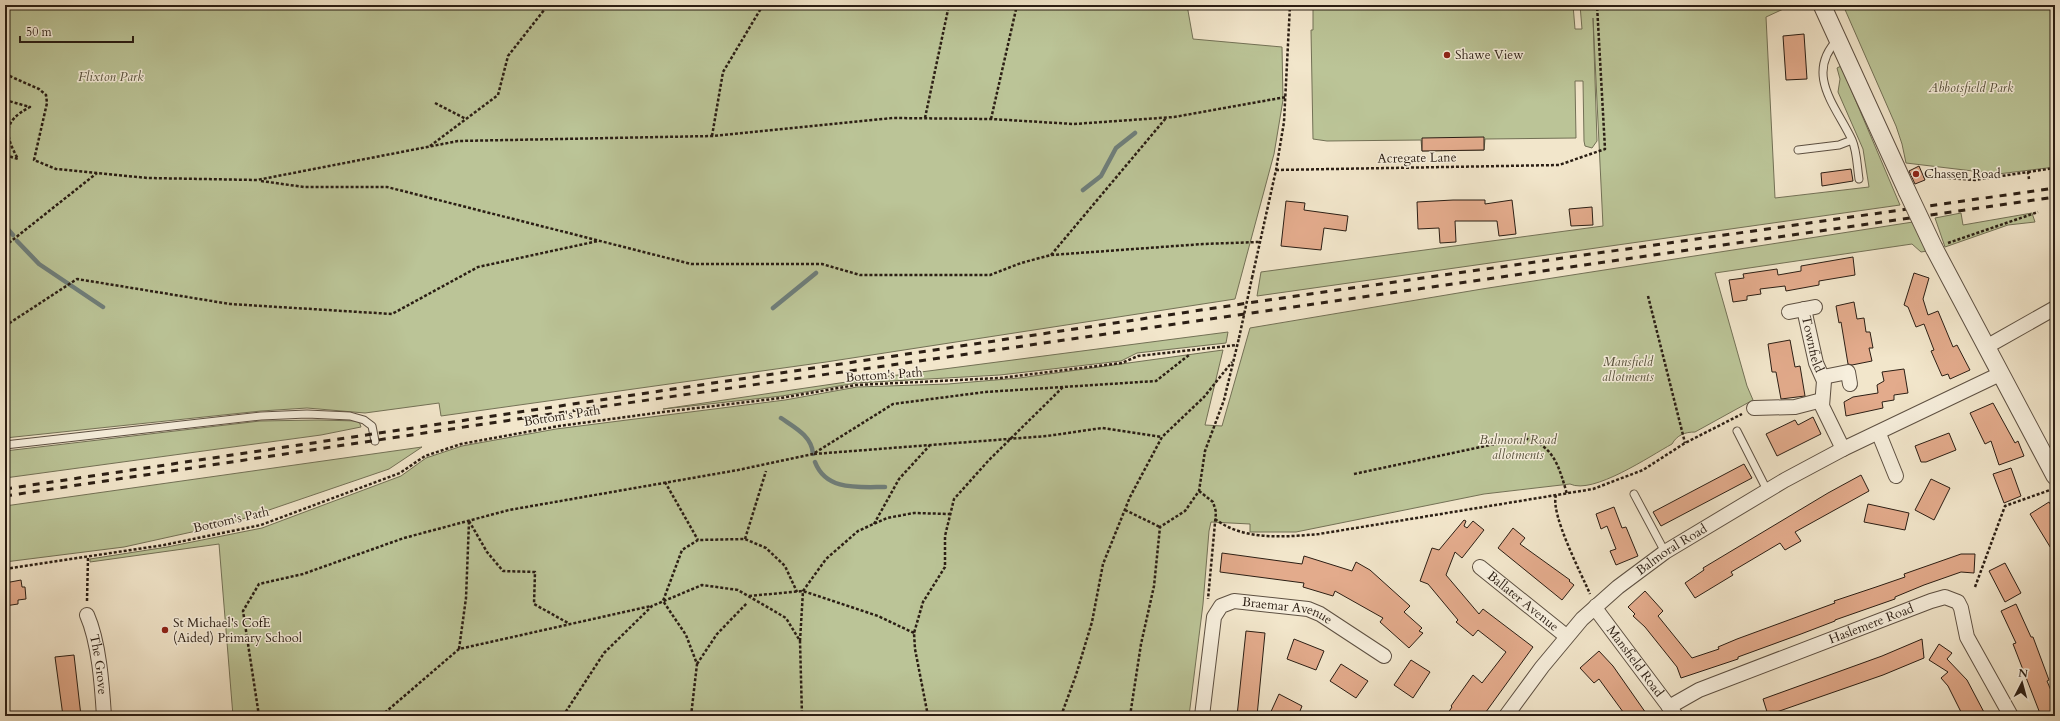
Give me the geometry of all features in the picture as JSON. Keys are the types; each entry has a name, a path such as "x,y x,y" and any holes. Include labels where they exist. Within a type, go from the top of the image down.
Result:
{"street":[{"path":"1822,5 1907,191 1935,249 2000,374 2052,483"},
{"name":"Townfield","path":"1789,312 1810,308 1816,363 1824,377 1825,387 1822,400 1824,413 1843,449"},
{"path":"1986,347 2055,308"},
{"name":"Townfield","path":"1824,377 1848,372 1850,384"},
{"name":"Balmoral Road","path":"1506,716 1566,636 1596,606 1665,552 1768,490 1843,449 1879,434 2000,374"},
{"path":"1754,408 1795,407 1822,400"},
{"path":"1879,434 1896,476"},
{"name":"Ballater Avenue","path":"1480,567 1566,636"},
{"name":"Haslemere Road","path":"1672,711 1699,690 1931,600 1945,597 1958,602 1961,608 1967,637 2011,716"},
{"name":"Braemar Avenue","path":"1202,716 1213,623 1217,610 1221,606 1234,601 1308,609 1320,614 1384,656"},
{"name":"Mansfield Road","path":"1596,606 1598,612 1672,711"},
{"name":"The Grove","path":"87,615 91,625 97,655 104,716"}],"lane":[{"path":"1838,39 1825,56 1823,79 1830,101 1852,140 1859,179"},
{"path":"1798,150 1839,145 1852,140"},
{"path":"5,444 261,416 307,414 350,416 364,420 372,426 375,441"},
{"path":"1737,431 1768,490"},
{"path":"1634,494 1665,552"}],"path":[{"path":"429,146 498,95 508,56 548,5"},
{"path":"712,136 723,72 763,5"},
{"path":"925,118 949,5"},
{"path":"991,118 1018,5"},
{"path":"1160,527 1185,511 1199,491 1205,452 1224,400 1276,170 1286,97 1290,5"},
{"name":"Acregate Lane","path":"1276,170 1559,165 1605,148 1597,5"},
{"path":"5,74 39,89 46,95 47,103 34,160 56,169 148,178 257,180 304,187 387,187 691,264 822,264 860,275 990,275 1051,255 1203,244 1259,242"},
{"path":"257,180 458,141 712,136 894,118 991,118 1074,124 1166,117 1286,97"},
{"path":"5,100 30,108 12,119 9,127 9,140 18,159 5,155"},
{"path":"435,103 466,119"},
{"path":"1051,255 1166,117"},
{"path":"1923,176 1975,180 2055,168"},
{"path":"2028,172 2030,179"},
{"path":"5,246 98,173"},
{"path":"1935,249 1947,243 2038,212"},
{"path":"5,326 77,279 230,304 392,314 478,267 599,241"},
{"path":"1648,296 1685,443"},
{"name":"Bottom's Path","path":"5,569 164,545 261,525 400,473 425,456 461,444 559,426 781,398 856,385 1000,378 1122,363 1138,356 1237,345"},
{"path":"813,454 893,404 985,392 1156,381 1189,355"},
{"path":"1061,716 1076,675 1092,622 1103,564 1125,510 1162,437 1204,397 1233,361"},
{"path":"928,716 915,648 914,633 923,602 945,567 945,536 954,499 989,460 1064,387"},
{"path":"1215,519 1222,525 1245,532 1276,537 1341,531 1593,489 1628,477 1666,456 1685,443 1754,408"},
{"path":"259,716 243,611 259,584 303,574 404,538 509,510 738,470 813,454 1048,436 1102,428 1162,437"},
{"path":"1354,474 1524,438 1535,440 1550,451 1559,468 1567,494"},
{"path":"874,524 899,480 932,444"},
{"path":"745,539 766,471"},
{"path":"665,482 698,540"},
{"path":"1975,587 2005,506 2052,483"},
{"path":"1199,491 1212,502 1216,512 1208,589 1208,606 1213,623"},
{"path":"1556,495 1555,500 1557,512 1564,536 1596,606"},
{"path":"1125,510 1160,527"},
{"path":"802,716 800,642 803,591 826,559 858,531 887,518 914,513 950,514"},
{"path":"469,521 487,552 503,571 535,572 534,604 569,624"},
{"path":"459,649 466,598 469,521"},
{"path":"1130,716 1141,644 1154,586 1160,527"},
{"path":"663,601 682,550 698,540 745,539 766,548 785,566 797,592"},
{"path":"87,615 88,557"},
{"path":"381,716 459,649 652,606 702,585 738,590 786,618 800,642"},
{"path":"748,596 803,591 878,616 914,633"},
{"path":"663,601 686,635 697,664"},
{"path":"691,716 697,664 717,634 747,603"},
{"path":"563,716 604,653 652,606"}],"green space":[{"name":"Flixton Park","path":"5,5 1187,5 1193,39 1282,47 1283,100 1274,154 1235,299 826,362 441,416 439,403 365,413 307,408 261,411 5,438"},
{"path":"1313,5 1573,5 1575,29 1582,29 1580,5 1792,5 1766,17 1775,198 1869,187 1863,149 1838,92 1840,79 1837,68 1841,66 1900,205 1257,296 1261,272 1603,226 1593,18 1597,141 1592,148 1585,146 1584,141 1583,81 1575,81 1576,138 1485,139 1484,150 1422,151 1421,140 1327,141 1313,139 1311,30 1313,30"},
{"name":"Abbotsfield Park","path":"1843,5 2055,5 2055,167 1998,174 1906,163 1896,126"},
{"path":"1961,213 1963,225 2032,213 2035,222 2008,225 1945,247 1935,218"},
{"path":"1913,222 1927,251 1921,252 1912,244 1715,273 1747,386 1753,400 1695,432 1676,438 1672,444 1636,465 1607,479 1593,484 1580,486 1570,484 1484,494 1296,532 1250,532 1250,524 1211,522 1203,604 1189,716 233,716 219,544 90,562 90,559 167,547 262,528 401,476 426,458 462,446 556,429 785,400 857,387 948,384 1019,378 1223,350 1205,425 1222,426 1250,328 1482,289"},
{"path":"1228,332 1226,343 1137,353 1121,361 1000,375 856,383 782,396 663,409 867,379"},
{"path":"260,421 359,421 361,427 321,435 5,478 5,451"},
{"path":"422,447 389,469 228,524 124,547 5,562 5,506"}],"building":[{"path":"1804,34 1807,79 1786,80 1783,36"},
{"path":"1484,137 1484,150 1422,151 1422,138"},
{"name":"Chassen Road","path":"1919,166 1925,180 1915,184 1909,171"},
{"path":"1851,169 1853,181 1822,186 1821,173"},
{"path":"1485,200 1485,204 1512,200 1516,234 1499,236 1497,221 1455,221 1456,242 1440,243 1439,228 1418,229 1417,202"},
{"path":"1286,201 1305,203 1304,210 1348,216 1346,231 1324,228 1321,250 1281,246"},
{"path":"1592,207 1593,225 1571,226 1569,209"},
{"path":"1853,257 1855,275 1819,281 1819,285 1786,291 1785,286 1760,289 1761,294 1747,296 1747,300 1733,302 1729,280 1744,278 1743,274 1777,269 1778,275 1801,271 1801,266"},
{"path":"1914,273 1929,278 1923,299 1928,315 1938,311 1953,347 1957,345 1970,370 1950,379 1948,374 1942,376 1931,351 1934,350 1924,324 1916,327 1908,307 1904,305"},
{"path":"1854,302 1857,319 1864,318 1866,332 1870,332 1873,348 1869,348 1872,361 1852,365 1848,364 1841,322 1839,323 1836,306"},
{"path":"1790,340 1795,367 1800,366 1805,396 1781,399 1776,372 1772,372 1768,344"},
{"path":"1904,369 1908,393 1894,395 1894,400 1882,402 1883,408 1846,416 1844,402 1853,397 1878,393 1877,385 1884,381 1882,372"},
{"path":"1993,403 2015,443 2018,441 2024,456 1999,465 1991,441 1985,444 1970,413"},
{"path":"1813,417 1821,434 1777,456 1766,434 1795,420 1798,425"},
{"path":"1949,433 1956,450 1926,462 1921,462 1915,446"},
{"path":"1744,464 1752,478 1661,526 1653,512"},
{"path":"2011,468 2021,496 2004,503 1993,474"},
{"path":"1861,475 1869,491 1795,532 1801,541 1785,550 1780,543 1731,572 1733,575 1695,598 1685,583 1704,570 1703,568 1828,493"},
{"path":"1931,479 1950,488 1934,520 1915,510"},
{"path":"2049,502 2055,512 2055,555 2030,514"},
{"path":"1868,504 1909,513 1905,530 1864,522"},
{"path":"1614,507 1622,528 1626,527 1638,556 1616,565 1610,551 1616,549 1607,526 1601,529 1596,514"},
{"path":"1464,520 1466,521 1464,526 1467,528 1473,521 1484,530 1462,558 1455,552 1446,575 1479,614 1483,609 1533,647 1483,716 1446,716 1452,707 1451,706 1473,675 1482,683 1506,652 1478,630 1473,636 1456,622 1458,620 1428,584 1420,581 1432,548 1439,550"},
{"path":"1513,528 1525,538 1520,544 1570,580 1569,581 1574,585 1562,600 1498,548"},
{"path":"1222,553 1302,564 1304,556 1352,571 1356,562 1370,570 1410,606 1404,612 1422,628 1419,631 1423,633 1409,648 1380,622 1383,618 1335,591 1333,596 1303,587 1304,583 1220,572"},
{"path":"1961,554 1975,554 1974,573 1961,572 1924,585 1895,597 1895,599 1738,657 1738,659 1681,678 1677,667 1645,627 1633,616 1635,614 1628,607 1645,591 1663,611 1658,616 1692,658 1719,649 1718,647 1737,639 1835,603 1834,601 1905,577 1904,574"},
{"path":"2005,563 2021,593 2005,602 1989,571"},
{"path":"21,580 22,587 25,587 26,599 18,600 18,604 5,606 5,583"},
{"path":"2016,604 2031,637 2033,637 2049,680 2047,681 2055,700 2055,716 2041,716 2013,644 2016,643 2001,611"},
{"path":"1246,631 1265,633 1257,716 1237,716"},
{"path":"1294,639 1324,651 1316,670 1287,659"},
{"path":"1922,639 1924,658 1883,675 1768,715 1763,699 1882,656"},
{"path":"1939,644 1952,653 1947,659 1967,680 1986,716 1963,716 1948,686 1941,678 1948,672 1929,660"},
{"path":"1599,651 1613,666 1648,716 1626,716 1599,679 1594,683 1580,668"},
{"path":"74,655 81,716 63,716 55,657"},
{"path":"1411,660 1430,672 1413,698 1394,685"},
{"path":"1341,664 1368,681 1356,698 1330,681"},
{"path":"1279,694 1302,706 1298,716 1269,716"}],"waterway":[{"path":"1083,190 1101,176 1116,148 1135,133"},
{"path":"5,226 13,235"},
{"path":"17,241 39,264 103,307"},
{"path":"773,308 816,273"},
{"path":"781,418 806,437 812,448 813,454"},
{"path":"815,462 820,471 835,483 854,487 885,487"}],"railway":[{"path":"5,489 1275,299 2055,188"},
{"path":"5,496 551,414 2055,197"}],"place":[{"name":"Shawe View","path":"1447,55"},
{"name":"Chassen Road","path":"1916,174"},
{"name":"St Michael's CofE (Aided) Primary School","path":"165,630"}],"park label":[{"name":"Mansfield allotments","path":"1628,370"},
{"name":"Balmoral Road allotments","path":"1518,448"}]}
